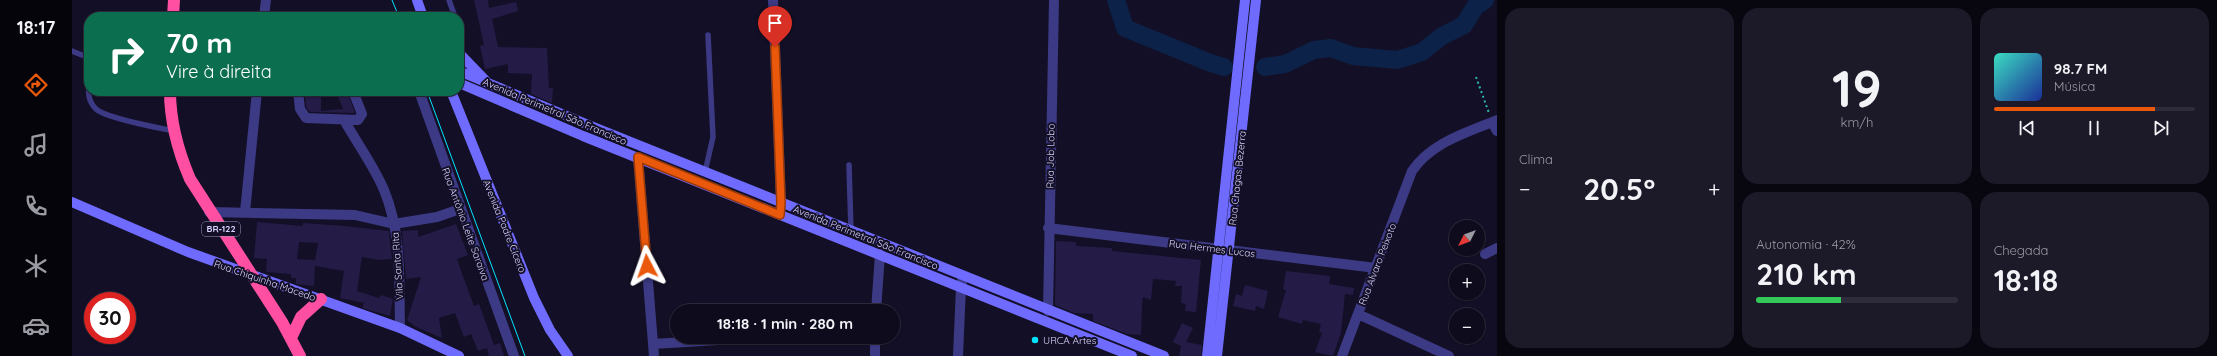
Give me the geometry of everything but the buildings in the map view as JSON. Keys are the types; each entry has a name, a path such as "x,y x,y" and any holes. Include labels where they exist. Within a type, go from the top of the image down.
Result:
{"highway":[{"path":"173,12 174,0"},
{"name":"BR-122","path":"170,96 174,131 180,156 190,179 209,212 251,274 291,338 300,356"},
{"path":"291,338 301,317 321,299"}],"main road":[{"path":"417,0 421,12"},
{"name":"Rua Chagas Bezerra","path":"1207,356 1245,0"},
{"name":"Rua Chagas Bezerra","path":"1217,356 1230,251 1256,0"},
{"path":"464,58 488,83"},
{"name":"Avenida Perimetral São Francisco","path":"464,73 704,172 1048,311 1164,356"},
{"name":"Avenida Perimetral São Francisco","path":"464,85 583,136 1132,356"},
{"name":"Avenida Padre Cícero","path":"453,96 534,298 550,330 568,356"},
{"path":"583,136 586,124"},
{"name":"Rua Chiquinha Macedo","path":"72,202 188,252 400,328 459,356"}],"street":[{"path":"265,12 266,0"},
{"path":"773,0 781,203 780,215"},
{"name":"Rua Job Lobo","path":"1048,311 1048,228 1054,0"},
{"path":"245,212 257,96"},
{"path":"299,96 300,110 309,120 358,120 362,114 355,96"},
{"name":"Rua Antônio Leite Saraiva","path":"421,96 514,356"},
{"name":"Vila Santa Rita","path":"344,120 383,189 394,224 398,245 400,328"},
{"path":"1494,121 1497,131"},
{"name":"Rua Alvaro Peixoto","path":"1342,356 1412,171 1424,155 1435,148 1494,121"},
{"path":"638,157 654,356"},
{"path":"209,212 355,215 394,224 437,217 460,208"},
{"name":"Rua Hermes Lucas","path":"1048,228 1376,268"},
{"path":"1485,254 1497,248"},
{"path":"876,304 880,254"},
{"path":"958,356 961,287 963,276"},
{"path":"1358,314 1449,356"},
{"path":"653,344 670,343"},
{"path":"875,344 875,356"}],"lane":[{"path":"449,0 453,12"},
{"path":"704,172 713,137 708,35"},
{"path":"72,51 84,56"},
{"path":"88,96 96,110 144,126 174,131"},
{"path":"849,165 851,231"}],"path":[{"path":"1476,77 1494,121"}],"waterway":[{"path":"1116,0 1125,28 1208,62 1224,67"},
{"path":"1265,67 1285,64 1314,50 1331,48 1353,56 1397,60 1422,52 1442,36 1464,25 1475,7 1485,0"}],"tram line":[{"path":"392,0 397,12"},
{"path":"429,96 525,356"}],"place":[{"name":"URCA Artes","path":"1035,340"}],"route":[{"path":"647,266 638,157 780,215 781,203 775,47"}]}
